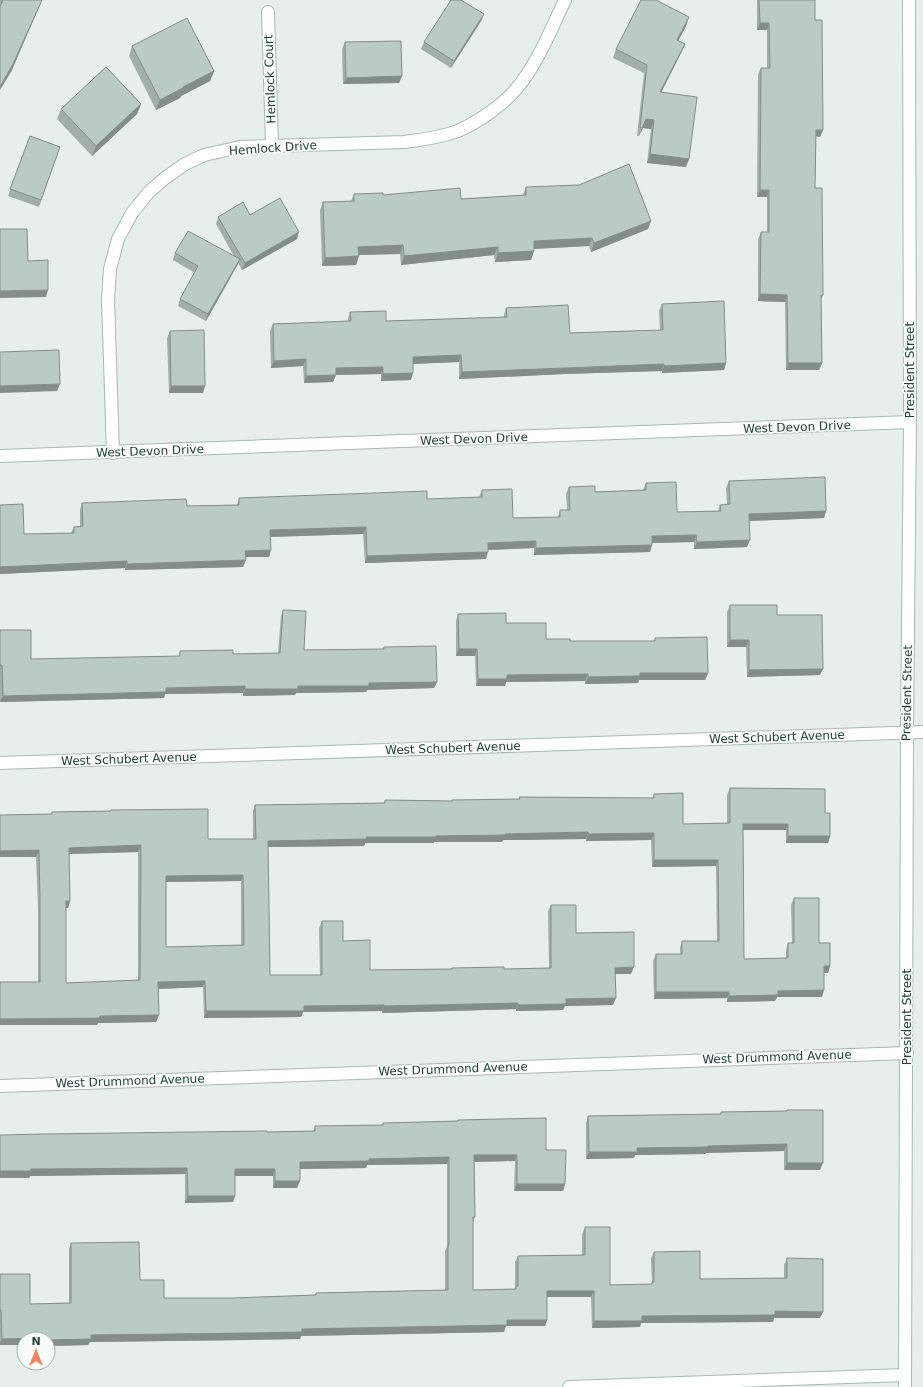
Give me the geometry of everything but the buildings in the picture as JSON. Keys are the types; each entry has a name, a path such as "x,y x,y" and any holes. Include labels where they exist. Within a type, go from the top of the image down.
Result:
{"street":[{"name":"Hemlock Drive","path":"113,453 108,300 110,269 118,239 132,213 148,193 165,178 185,164 204,155 233,149 272,146 404,142 431,138 457,131 496,108 516,88 533,63 565,0"},
{"name":"President Street","path":"905,1381 907,732 910,422 909,0"},
{"name":"Hemlock Court","path":"268,12 272,146"},
{"name":"West Devon Drive","path":"0,456 113,453 910,422"},
{"name":"West Schubert Avenue","path":"0,763 923,732"},
{"name":"West Drummond Avenue","path":"0,1086 907,1053"},
{"path":"569,1387 905,1381"}]}
